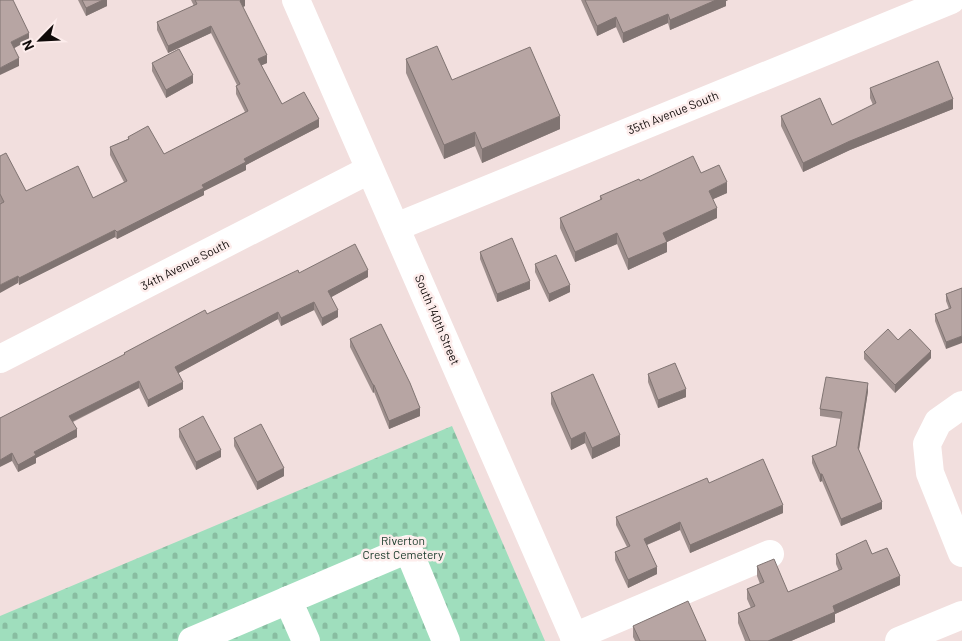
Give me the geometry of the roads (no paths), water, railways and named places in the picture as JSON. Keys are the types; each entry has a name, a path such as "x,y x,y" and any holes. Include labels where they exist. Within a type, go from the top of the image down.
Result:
{"street":[{"name":"South 140th Street","path":"296,0 575,639"},
{"name":"35th Avenue South","path":"396,226 951,0"},
{"name":"34th Avenue South","path":"0,359 369,170"},
{"path":"962,405 938,422 927,444 930,473 962,553"},
{"path":"192,641 408,549 446,641"},
{"path":"575,639 770,554"},
{"path":"288,600 306,641"},
{"path":"899,641 962,615"}],"park label":[{"name":"Riverton Crest Cemetery","path":"403,548"}]}
